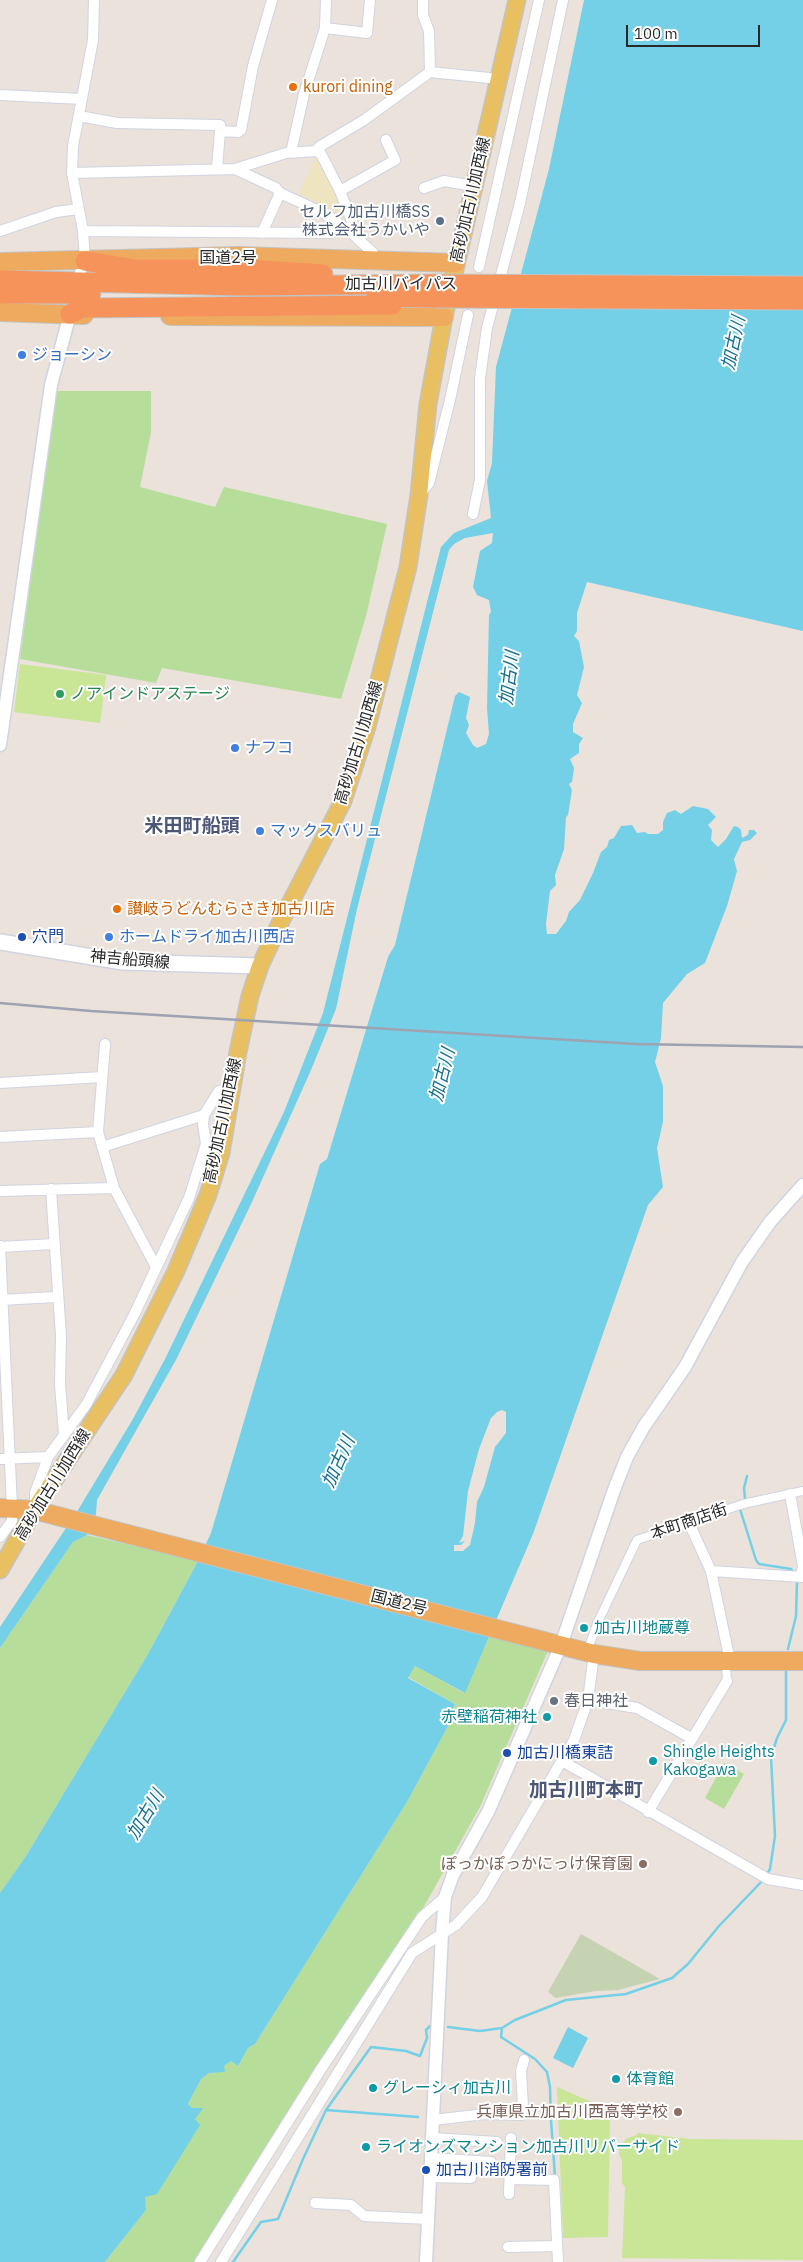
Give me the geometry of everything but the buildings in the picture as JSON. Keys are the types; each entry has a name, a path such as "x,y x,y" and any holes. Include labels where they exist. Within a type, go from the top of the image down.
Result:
{"highway":[{"name":"国道2号","path":"0,262 83,267 239,256 377,262 456,263"},
{"path":"83,267 250,269 436,291"},
{"name":"加古川バイパス","path":"0,280 803,300"},
{"name":"加古川バイパス","path":"0,294 803,286"},
{"path":"71,310 82,308 384,306 436,291"},
{"path":"0,312 71,310 444,317"},
{"name":"国道2号","path":"6,1508 42,1512 590,1653 640,1661 728,1663 803,1661"}],"main road":[{"name":"高砂加古川加西線","path":"0,1570 42,1512 124,1375 176,1271 208,1195 220,1153 250,996 260,966 343,801 367,727 406,576 419,495 428,404 444,317 517,0"},
{"name":"神吉船頭線","path":"0,942 123,962 260,966"}],"street":[{"path":"83,267 83,231 72,173 73,146 93,40 94,0"},
{"path":"217,169 220,131 238,132 241,130 253,66 272,0"},
{"path":"293,152 292,148 304,94 325,28 326,0"},
{"path":"325,28 368,33 370,0"},
{"path":"423,0 422,15 429,32 430,72"},
{"path":"479,267 539,0"},
{"path":"473,514 480,480 480,378 487,328 520,203 563,0"},
{"path":"317,151 319,147 364,120 430,72 499,79"},
{"path":"0,95 82,99"},
{"path":"79,116 117,123 220,125"},
{"path":"340,191 395,160 386,140"},
{"path":"72,173 235,169 293,152 317,151 321,154 340,191 354,227 350,232 332,233 83,231"},
{"path":"235,169 276,188 280,193 326,214 373,253 377,262"},
{"path":"424,188 444,181 474,186"},
{"path":"262,233 280,193"},
{"path":"0,231 56,212 78,209"},
{"path":"0,746 51,385 71,310"},
{"path":"419,495 429,483 450,400 468,315"},
{"path":"105,1044 98,1132 114,1188 156,1267"},
{"path":"0,1083 102,1077"},
{"path":"42,1512 35,1493 48,1456 86,1405 116,1352 188,1198 206,1144 203,1124 204,1116 219,1091 232,1092"},
{"path":"102,1147 204,1116"},
{"path":"0,1137 98,1132"},
{"path":"426,2262 445,1897 453,1875 488,1812 557,1644 627,1457 643,1428 685,1366 742,1262 770,1222 803,1185"},
{"path":"0,1191 114,1188"},
{"path":"51,1189 64,1435"},
{"path":"0,1537 12,1521 6,1508 0,1246 54,1244"},
{"path":"1,1300 56,1297"},
{"path":"4,1458 48,1456"},
{"name":"本町商店街","path":"590,1653 597,1624 637,1540 743,1504 803,1491"},
{"path":"711,1571 799,1577 803,1566 790,1494"},
{"path":"648,1812 727,1680 728,1663 711,1571 689,1523"},
{"path":"221,2262 412,1953 456,1925 482,1897 562,1761 580,1726 588,1700 590,1653"},
{"path":"588,1700 637,1708 691,1738"},
{"path":"562,1761 766,1878 803,1885"},
{"path":"200,2262 321,2069 422,1917 445,1897"},
{"path":"433,2120 485,2114 521,2115 523,2106 518,2071 524,2060"},
{"path":"432,2138 497,2142"},
{"path":"509,2194 511,2138"},
{"path":"431,2158 491,2162 493,2166 510,2166"},
{"path":"430,2177 471,2178"},
{"path":"510,2179 554,2180 558,2262"},
{"path":"315,2203 351,2205 364,2216 428,2219"},
{"path":"508,2247 556,2246"}],"green space":[{"path":"55,391 151,391 151,432 140,487 215,507 224,487 387,524 366,616 341,699 162,668 156,683 20,659"},
{"name":"ノアインドアステージ","path":"20,664 106,675 100,723 14,712"},
{"path":"87,1535 198,1561 148,1654 26,1856 0,1893 0,1648 73,1542"},
{"path":"492,1630 550,1646 480,1807 418,1917 198,2262 105,2262 146,2210 144,2197 195,2119 192,2108 188,2104 201,2079 209,2073 224,2071 224,2066 231,2061 238,2066 248,2048 255,2044 407,1802 455,1713 453,1709 455,1704 408,1677 415,1666 464,1693"},
{"path":"724,1763 744,1774 724,1809 705,1798"},
{"path":"581,1934 660,1979 618,1990 596,1991 556,1998 548,1992"},
{"path":"557,2087 610,2110 608,2237 563,2238"},
{"path":"637,2133 690,2139 803,2140 803,2260 622,2258 625,2187 622,2183 622,2160 619,2155 619,2147 627,2138 637,2135"}],"sand":[{"path":"315,157 321,160 349,224 331,208 299,194"}],"water":[{"name":"加古川","path":"584,0 803,0 803,631 587,582 577,613 577,631 574,636 579,641 584,667 577,695 582,703 573,724 573,732 583,738 579,744 579,753 570,759 574,768 572,782 569,784 572,790 568,815 566,817 564,849 555,875 556,885 550,891 546,924 547,934 556,934 566,921 569,912 580,900 601,852 607,847 609,840 614,838 621,826 632,825 637,833 658,834 663,830 663,822 667,813 675,810 681,814 693,806 708,809 716,817 708,825 712,830 711,840 718,847 726,839 734,826 741,830 742,838 748,835 749,830 754,830 757,833 750,840 742,842 734,859 737,871 727,906 705,963 687,974 663,1003 661,1038 655,1062 663,1086 663,1122 657,1148 663,1187 648,1205 533,1534 465,1693 415,1666 408,1678 455,1704 453,1709 455,1713 407,1802 255,2044 248,2048 238,2066 231,2061 224,2066 225,2072 209,2073 201,2079 188,2104 192,2108 203,2108 195,2119 200,2125 157,2194 145,2197 146,2210 105,2262 0,2262 0,1893 26,1856 148,1654 211,1533 320,1164 327,1159 388,957 395,945 455,696 459,692 470,697 466,718 469,725 466,733 473,745 477,748 486,744 489,734 487,708 489,615 491,612 489,600 477,595 473,587 480,551 492,543 493,533 465,538 454,544 449,550 357,909 336,1009 252,1202 177,1358 97,1500 96,1514 87,1535 73,1542 0,1648 0,1627 78,1510 133,1419 166,1357 284,1112 323,1013 441,547 454,533 491,518 487,481 492,463 496,367 549,169","holes":["502,1410 506,1412 506,1433 495,1447 484,1487 477,1502 470,1545 463,1551 454,1551 454,1545 461,1545 465,1541 459,1543 463,1536 468,1491 479,1449 491,1418 497,1412"]},
{"path":"568,2027 588,2038 573,2068 553,2058"}],"waterway":[{"path":"745,1499 744,1488 747,1476"},
{"path":"740,1509 756,1560 759,1564 791,1569 794,1573"},
{"path":"788,1649 796,1616 797,1581"},
{"path":"767,1874 770,1869 775,1836 771,1757 777,1738 786,1720 786,1670"},
{"path":"448,2027 480,2031 502,2028 515,2020 566,2000 626,1994 672,1978 688,1964 719,1926 764,1879"},
{"path":"326,2110 371,2047 406,2051 420,2056 427,2038 426,2030 430,2026"},
{"path":"502,2028 501,2037 535,2059 547,2072 550,2087 555,2177"},
{"path":"233,2262 261,2222 278,2219 326,2110 418,2117"}],"railway":[{"path":"0,1003 91,1011 636,1044 803,1047"}],"place":[{"name":"kurori dining","path":"293,87"},
{"name":"セルフ加古川橋SS 株式会社うかいや","path":"440,221"},
{"name":"ジョーシン","path":"22,355"},
{"name":"ノアインドアステージ","path":"60,694"},
{"name":"ナフコ","path":"235,748"},
{"name":"マックスバリュ","path":"260,831"},
{"name":"讃岐うどんむらさき加古川店","path":"117,909"},
{"name":"穴門","path":"22,937"},
{"name":"ホームドライ加古川西店","path":"109,937"},
{"name":"加古川地蔵尊","path":"584,1628"},
{"name":"春日神社","path":"554,1701"},
{"name":"赤壁稲荷神社","path":"547,1717"},
{"name":"加古川橋東詰","path":"507,1753"},
{"name":"Shingle Heights Kakogawa","path":"653,1761"},
{"name":"ぽっかぽっかにっけ保育園","path":"643,1864"},
{"name":"体育館","path":"616,2079"},
{"name":"グレーシィ加古川","path":"373,2088"},
{"name":"兵庫県立加古川西高等学校","path":"678,2112"},
{"name":"ライオンズマンション加古川リバーサイド","path":"366,2147"},
{"name":"加古川消防署前","path":"426,2170"}],"district":[{"name":"米田町船頭","path":"192,827"},
{"name":"加古川町本町","path":"586,1791"}]}
